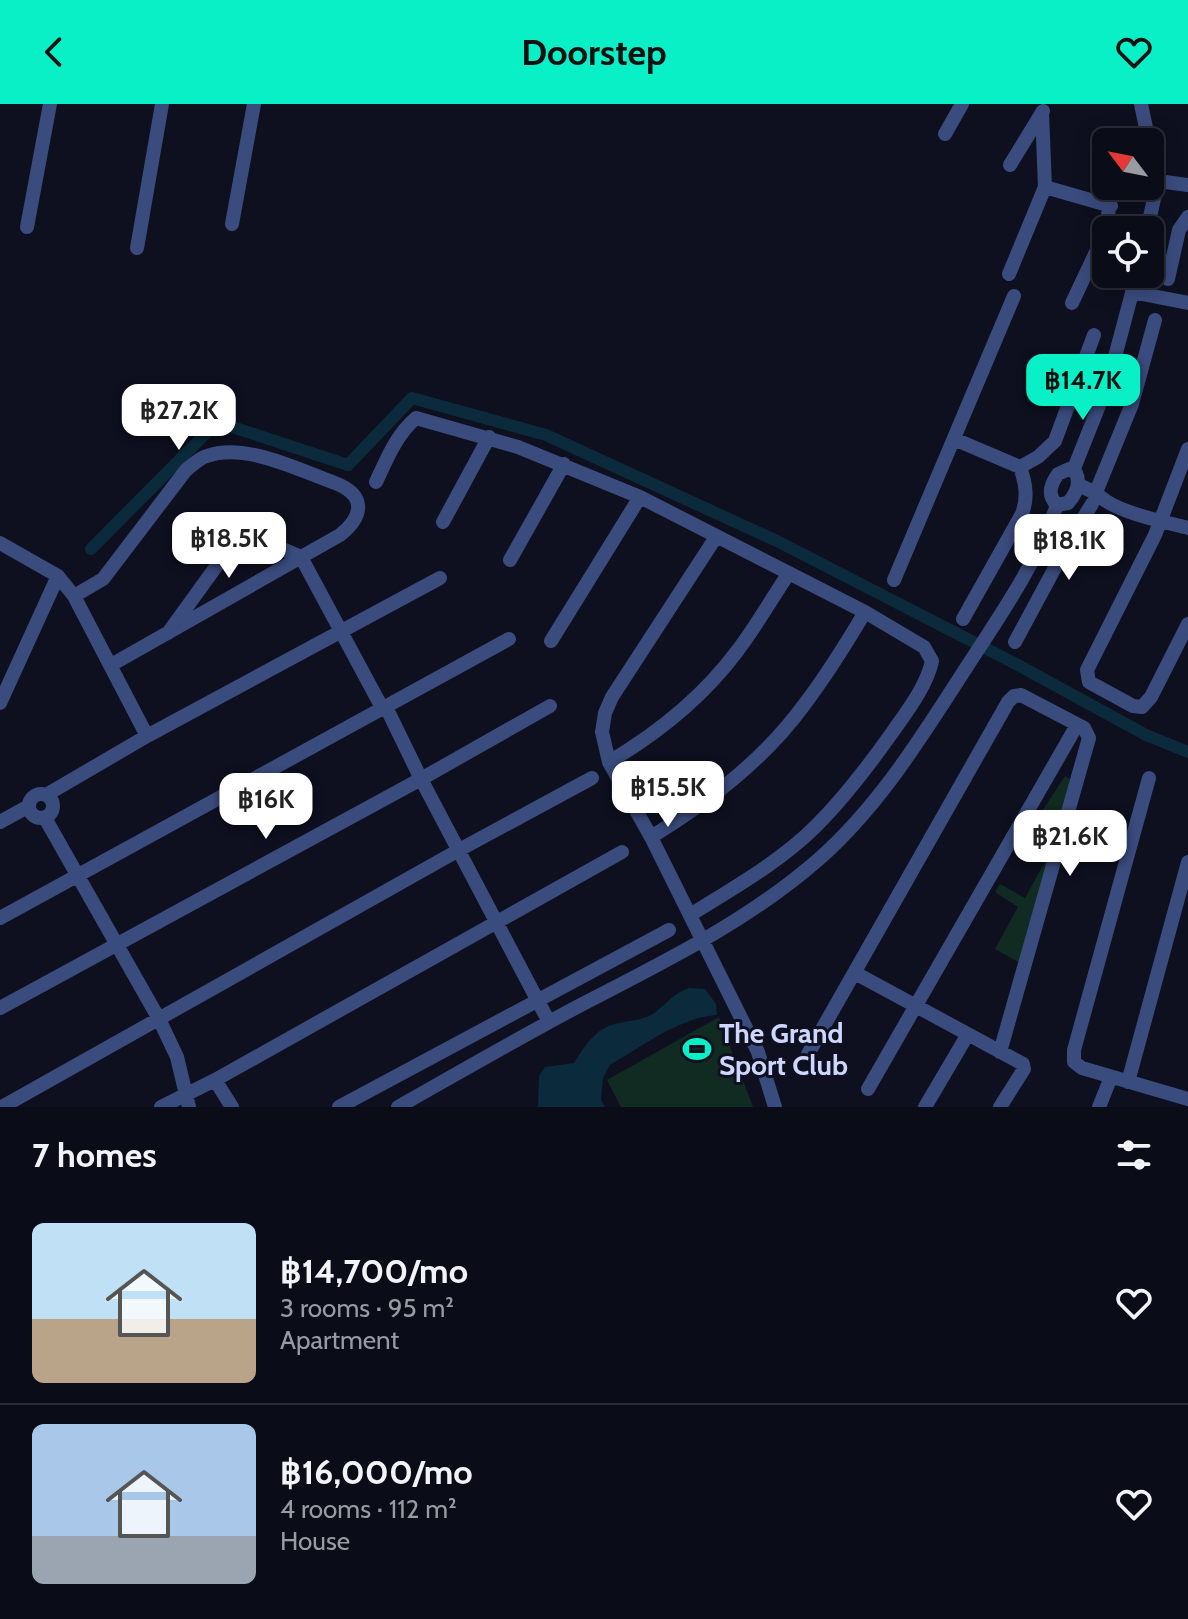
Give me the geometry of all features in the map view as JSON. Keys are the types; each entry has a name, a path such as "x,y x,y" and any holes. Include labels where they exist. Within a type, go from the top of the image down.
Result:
{"street":[{"path":"27,227 50,104"},
{"path":"137,248 162,104"},
{"path":"232,224 254,104"},
{"path":"945,134 962,104"},
{"path":"1141,104 1146,128"},
{"path":"1010,165 1044,108"},
{"path":"1009,274 1045,187 1044,108"},
{"path":"1164,182 1188,185"},
{"path":"1045,187 1111,206"},
{"path":"1109,216 1111,200"},
{"path":"1168,279 1179,230 1188,217"},
{"path":"1072,303 1092,260"},
{"path":"1057,505 1068,503 1070,482 1108,383 1133,288"},
{"path":"1132,292 1188,303"},
{"path":"894,580 1014,296"},
{"path":"1015,642 1071,538 1098,499 1132,404 1155,320"},
{"path":"963,619 1022,514 1026,503 1026,470 1055,441 1094,335"},
{"path":"376,482 397,440 416,418 489,437 564,464 640,497 865,612 924,647 932,661 930,671 866,770 815,828 762,869 690,915"},
{"path":"443,522 489,437"},
{"path":"954,439 1026,470 1070,482 1098,499 1188,528"},
{"path":"1188,449 1161,521 1087,670 1089,682 1133,706 1142,707 1151,697 1188,624"},
{"path":"74,596 103,579 186,470 203,457 222,451 247,453 347,487 355,496 358,508 354,524 340,535 111,665"},
{"path":"510,560 564,464"},
{"path":"1026,470 1050,490"},
{"path":"1050,490 1070,482"},
{"path":"1050,490 1050,496 1057,505"},
{"path":"551,641 640,497"},
{"path":"398,1107 549,1022 703,941 768,900 829,848 874,801 919,742 1011,597 1057,505"},
{"path":"716,537 612,697 602,732 609,762 651,837 758,1052 772,1105"},
{"path":"168,633 235,545 248,538 259,539 301,557 380,704 386,707 549,1022"},
{"path":"0,543 58,576 74,596 147,736"},
{"path":"609,762 664,726 709,683 738,650 789,573"},
{"path":"0,703 58,576"},
{"path":"0,822 29,806 35,796 46,795 147,736 440,578"},
{"path":"651,837 700,807 733,780 785,729 805,705 865,612"},
{"path":"0,918 509,639"},
{"path":"808,1054 1011,698 1017,695 1026,696 1088,732 1089,742 1000,1052"},
{"path":"0,1008 550,706"},
{"path":"868,1089 1077,725"},
{"path":"2,1107 592,778"},
{"path":"1149,778 1074,1050 1074,1062 1082,1068 1128,1082 1164,1100 1188,1099"},
{"path":"45,818 53,810 53,804 46,795"},
{"path":"29,806 34,816 45,818 159,1019 177,1057 188,1100"},
{"path":"161,1107 188,1100 215,1080 622,852"},
{"path":"1128,1082 1188,862"},
{"path":"339,1107 669,930"},
{"path":"855,973 1024,1067 1000,1107"},
{"path":"925,1107 968,1034"},
{"path":"1099,1107 1111,1077"},
{"path":"215,1080 232,1107"}],"green space":[{"path":"1065,776 1073,781 1020,963 995,949 1018,907 995,892 1000,884 1025,898 1052,849 1027,834"},
{"name":"The Grand Sport Club","path":"719,1017 753,1107 621,1107 607,1080"}],"water":[{"path":"689,988 705,989 716,1004 717,1015 675,1027 610,1065 603,1078 601,1100 605,1107 538,1107 539,1076 545,1067 574,1063 598,1032 614,1024 648,1017"}],"waterway":[{"path":"91,549 217,422 348,465 412,398 546,435 779,542 1146,735 1188,752"}],"place":[{"name":"The Grand Sport Club","path":"697,1049"}]}
